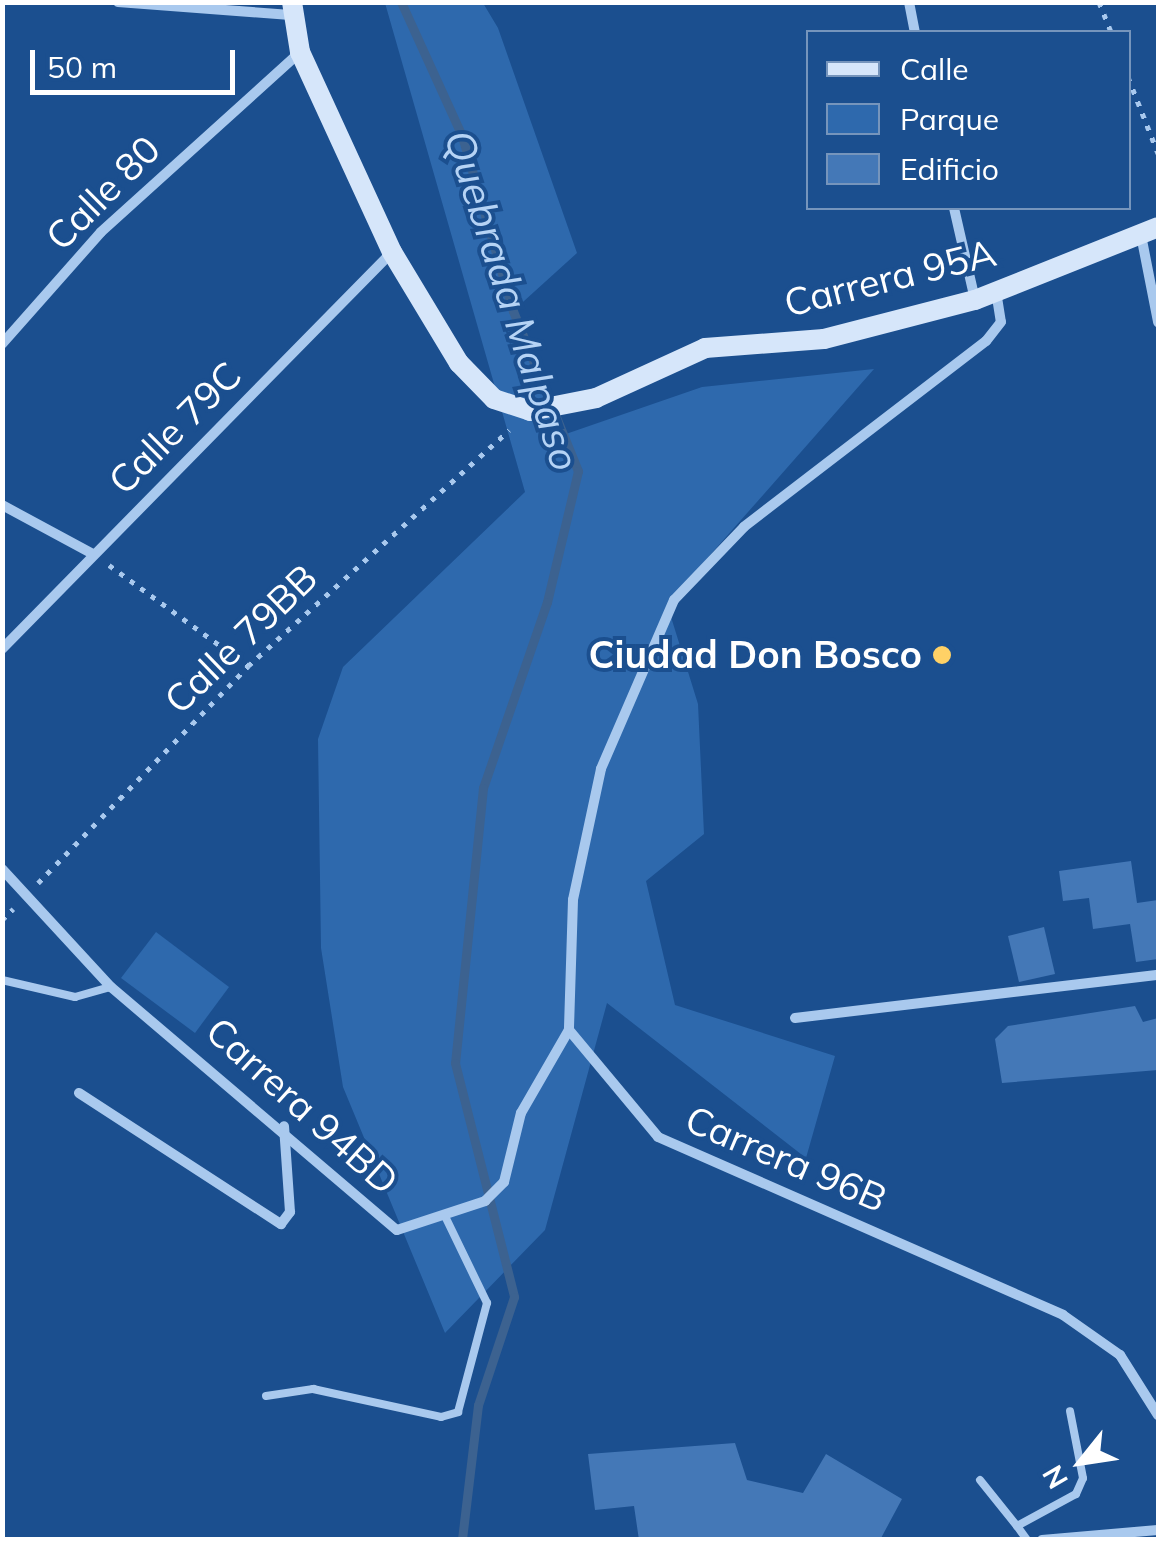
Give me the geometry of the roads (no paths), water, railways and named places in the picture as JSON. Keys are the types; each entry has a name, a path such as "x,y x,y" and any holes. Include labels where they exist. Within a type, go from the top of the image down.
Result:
{"street":[{"path":"118,2 291,9 300,52 392,252"},
{"path":"909,2 915,30"},
{"name":"Calle 80","path":"2,344 101,232 300,52"},
{"path":"954,210 975,300"},
{"path":"1150,230 1158,322"},
{"name":"Carrera 95A","path":"392,252 459,363 494,398 530,411 566,404 704,348 824,339 975,300 1150,230"},
{"name":"Calle 79C","path":"2,649 392,252"},
{"path":"569,1030 573,900 602,770 674,600 744,527 986,341 1001,322 996,291"},
{"path":"2,505 93,554"},
{"name":"Carrera 94BD","path":"2,870 111,987 284,1126 397,1230 446,1218 484,1202 514,1169 521,1113 569,1030"},
{"path":"795,1018 1158,975"},
{"name":"Carrera 96B","path":"569,1030 658,1137 1063,1316 1120,1355 1158,1415"},
{"path":"78,1093 281,1224 290,1212 284,1126"},
{"path":"1042,1540 1158,1530"}],"lane":[{"path":"2,980 75,997 111,987"},
{"path":"266,1396 312,1389 441,1417 458,1412 487,1304 446,1218"},
{"path":"1017,1526 1082,1487 1070,1412"},
{"path":"980,1480 1027,1540"}],"waterway":[{"name":"Quebrada Malpaso","path":"401,2 462,136 513,311 578,471 547,602 483,788 455,1063 514,1297 478,1405 462,1540"}],"place":[{"name":"Ciudad Don Bosco","path":"942,655"}]}
